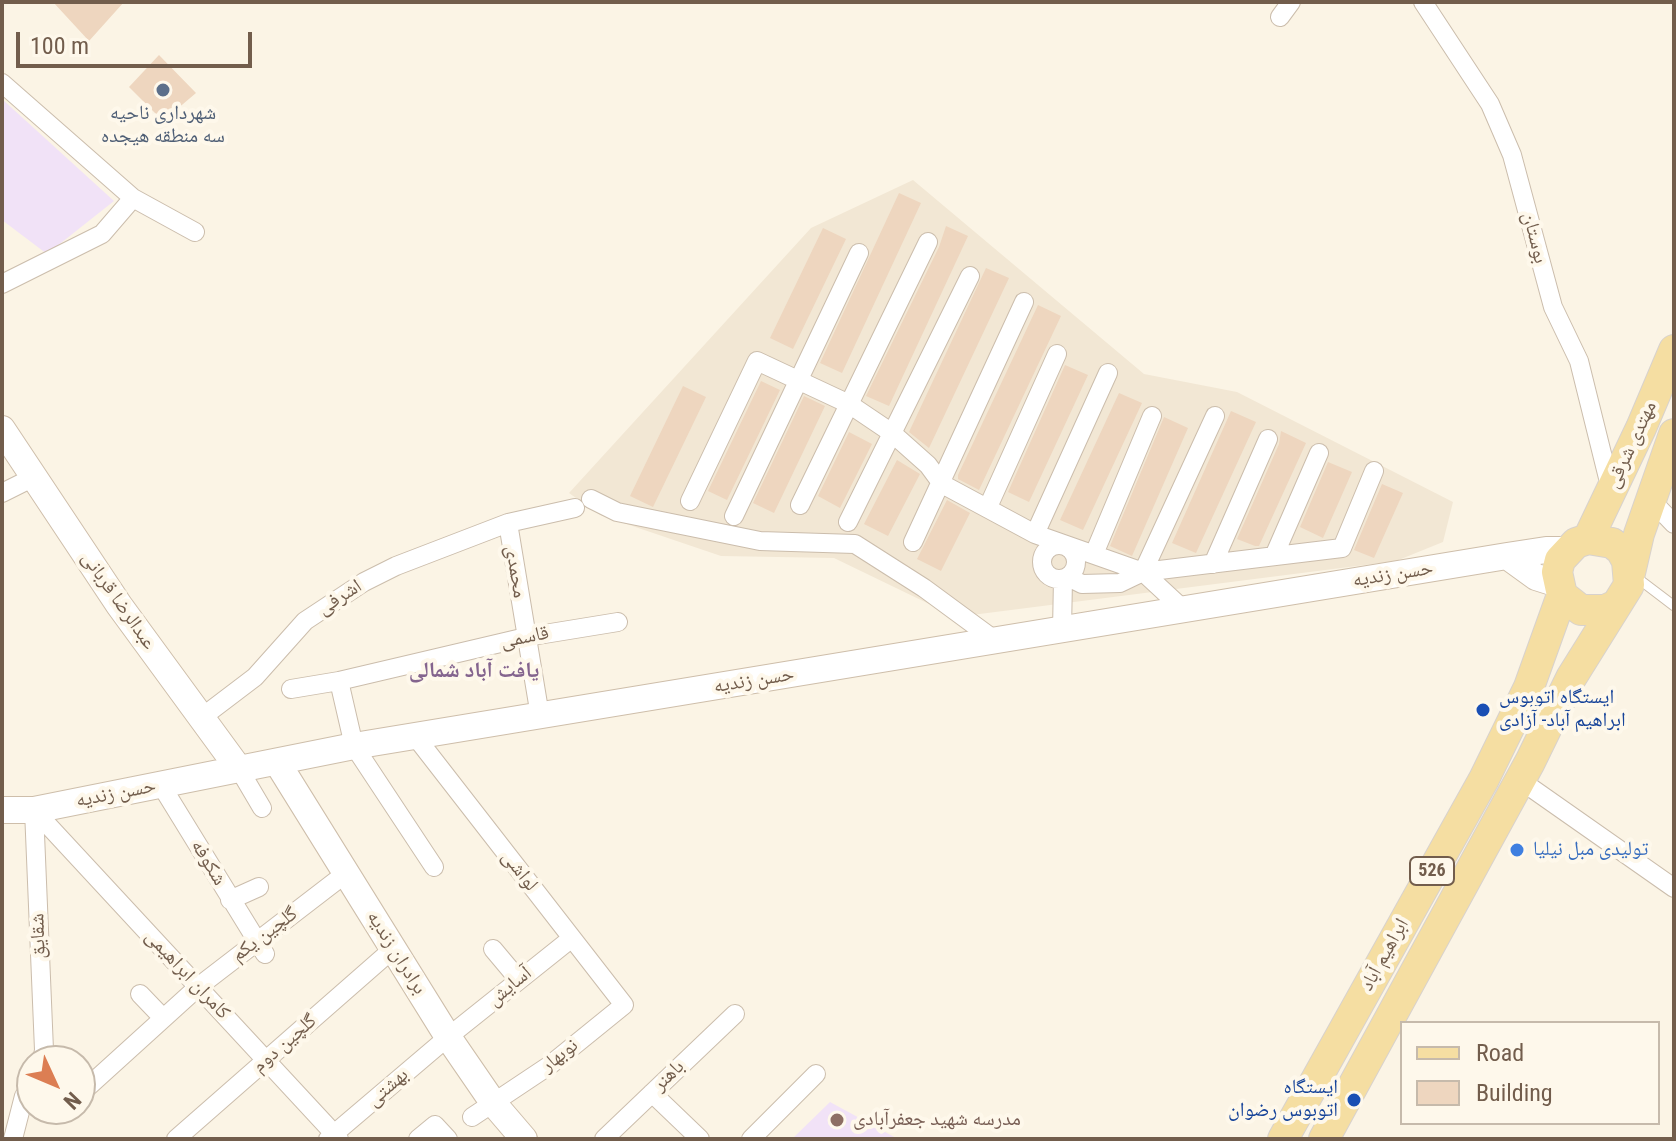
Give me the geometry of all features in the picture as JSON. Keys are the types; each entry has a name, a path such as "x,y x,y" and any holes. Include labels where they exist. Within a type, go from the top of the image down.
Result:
{"main road":[{"name":"مهتدی شرقی","path":"1577,544 1611,490 1674,350"},
{"name":"مهتدی شرقی","path":"1630,573 1639,534 1674,434"},
{"path":"1612,543 1621,550 1630,573 1629,585 1616,605 1593,612 1581,610 1560,590 1557,572 1560,560 1577,544 1612,543"},
{"name":"ابراهیم آباد","path":"1283,1139 1484,779 1529,687 1560,590"},
{"name":"ابراهیم آباد","path":"1324,1139 1520,780 1571,678 1616,605"}],"street":[{"name":"بوستان","path":"1423,2 1490,104 1512,155 1553,307 1579,361 1611,490"},
{"path":"2,83 133,198 195,232"},
{"path":"2,284 102,234 133,198"},
{"path":"800,505 928,242"},
{"path":"734,516 859,253"},
{"path":"848,522 970,276"},
{"path":"913,542 1024,302"},
{"path":"988,507 1057,354"},
{"path":"690,501 757,361 849,404 892,433 928,465 942,484 1035,534 1143,572 1184,610"},
{"path":"1035,534 1108,373"},
{"path":"1094,554 1152,416"},
{"path":"1143,572 1215,416"},
{"name":"عبدالرضا قربانی","path":"2,429 119,605 239,769"},
{"path":"1213,564 1268,439"},
{"path":"1274,556 1319,453"},
{"path":"1062,630 1065,578 1076,563 1074,553 1066,547 1050,548 1042,563 1051,577 1065,578 1082,584 1120,583 1143,572 1342,548 1374,471"},
{"path":"2,493 34,477"},
{"path":"1651,500 1674,524"},
{"name":"اشرفی","path":"201,718 255,677 305,621 332,601 396,566 508,523 583,504 760,541 855,544 924,588 996,641"},
{"name":"محمدی","path":"508,523 540,716"},
{"name":"حسن زندیه","path":"2,810 34,810 354,746 1577,544"},
{"path":"1507,556 1560,590"},
{"name":"قاسمی","path":"291,689 339,681 526,637 618,622"},
{"path":"339,681 354,746 434,867"},
{"name":"لواشی","path":"415,736 624,1005"},
{"name":"برادران زندیه","path":"277,762 448,1037 483,1111 524,1139"},
{"path":"239,769 262,808"},
{"path":"1520,780 1674,888"},
{"name":"شکوفه","path":"161,785 260,947"},
{"name":"کامران ابراهیمی","path":"34,810 334,1137"},
{"name":"شقایق","path":"34,810 43,1045"},
{"name":"گلچین یکم","path":"96,1079 198,987 260,947 345,874"},
{"path":"230,900 259,887"},
{"name":"آسایش","path":"448,1037 572,938"},
{"name":"گلچین دوم","path":"176,1139 394,948"},
{"path":"493,949 519,980"},
{"path":"140,994 163,1018"},
{"name":"نوبهار","path":"483,1111 550,1065 624,1005"},
{"name":"باهنر","path":"604,1139 735,1014"},
{"name":"بهشتی","path":"334,1137 448,1037"},
{"path":"751,1139 816,1074"},
{"path":"652,1093 700,1139"},
{"path":"418,1139 435,1125 448,1139"}],"lane":[{"path":"1630,573 1674,606"}],"shaded area":[{"path":"2,99 114,201 47,254 2,220"},
{"path":"913,180 1144,374 1237,392 1453,502 1443,542 1396,561 956,617 834,558 721,556 600,515 569,493 811,228"},
{"name":"مدرسه شهید جعفرآبادی","path":"830,1102 898,1139 792,1139"}],"building":[{"path":"53,2 124,2 89,41"},
{"name":"شهرداری ناحیه سه منطقه هیجده","path":"159,55 196,93 163,121 129,87"},
{"path":"899,193 921,203 842,373 820,363"},
{"path":"946,226 968,236 889,406 866,396 939,247"},
{"path":"823,228 846,239 793,349 770,338"},
{"path":"986,268 1009,278 929,448 909,432"},
{"path":"1038,305 1061,316 979,490 958,479 958,475"},
{"path":"1065,365 1088,375 1029,502 1008,492"},
{"path":"761,381 780,390 727,500 708,491"},
{"path":"683,386 706,397 653,507 630,496"},
{"path":"1119,393 1142,403 1083,530 1060,520"},
{"path":"804,396 825,406 774,513 753,503"},
{"path":"1231,411 1256,422 1196,553 1172,543"},
{"path":"1164,417 1188,428 1132,556 1110,546"},
{"path":"1281,431 1306,443 1259,546 1255,546 1237,539 1279,444"},
{"path":"849,432 872,444 840,508 818,496"},
{"path":"897,460 920,474 888,536 864,524"},
{"path":"1328,462 1352,472 1323,538 1300,527"},
{"path":"1382,484 1403,493 1374,558 1354,550"},
{"path":"947,500 970,513 941,571 917,559"}],"place":[{"name":"شهرداری ناحیه سه منطقه هیجده","path":"163,90"},
{"name":"ایستگاه اتوبوس ابراهیم آباد- آزادی","path":"1483,710"},
{"name":"تولیدی مبل نیلیا","path":"1517,850"},
{"name":"ایستگاه اتوبوس رضوان","path":"1354,1100"},
{"name":"مدرسه شهید جعفرآبادی","path":"837,1120"}],"district":[{"name":"یافت آباد شمالی","path":"474,671"}]}
